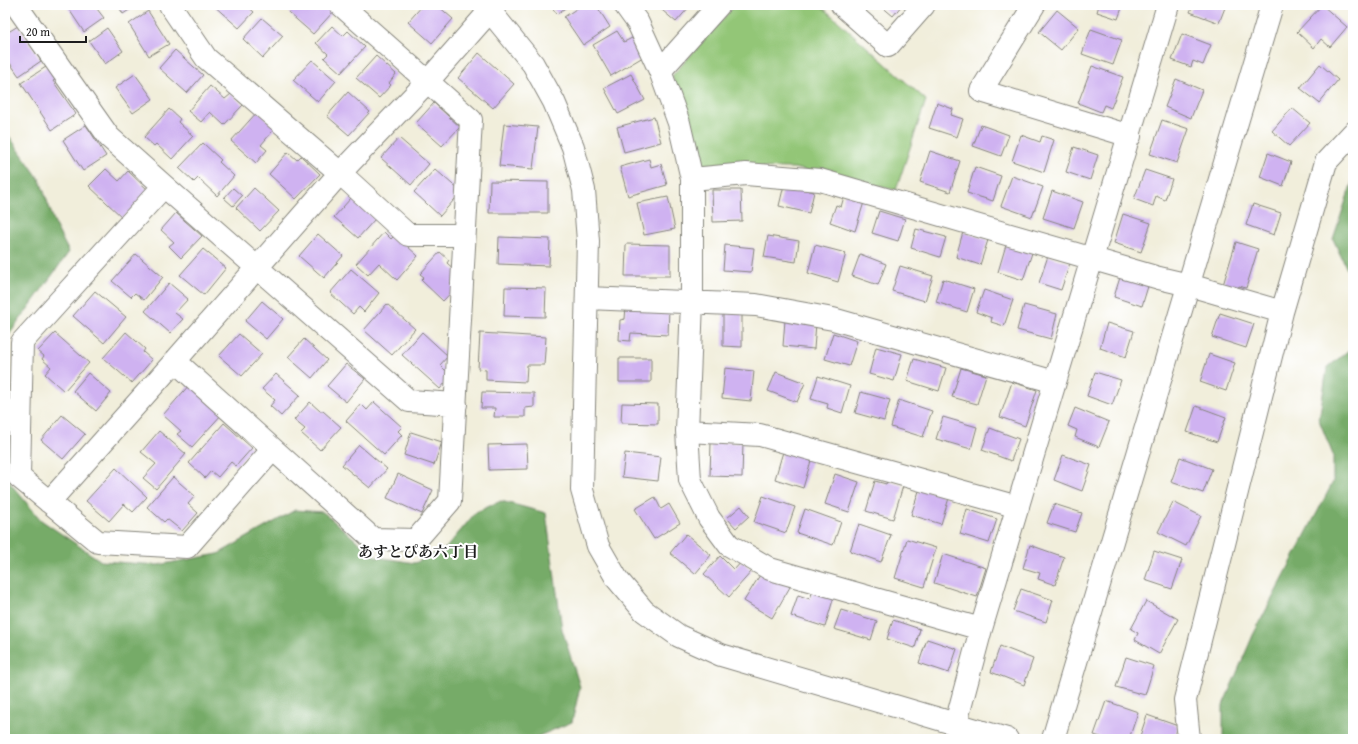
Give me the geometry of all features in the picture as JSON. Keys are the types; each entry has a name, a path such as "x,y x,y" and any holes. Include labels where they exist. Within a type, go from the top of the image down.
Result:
{"street":[{"path":"16,5 109,136 164,186 409,401 456,404"},
{"path":"170,5 206,58 340,173 408,235 464,235"},
{"path":"176,361 373,539 416,540 450,501 471,120 341,5"},
{"path":"625,5 638,23 660,71 679,123 692,179 692,302 687,431 690,480 709,518 729,545 770,569 981,629"},
{"path":"660,71 720,5"},
{"path":"842,5 888,46 924,5"},
{"path":"1034,5 981,91 1130,136"},
{"path":"956,723 981,629 1130,136 1168,5"},
{"path":"1053,739 1272,5"},
{"path":"49,502 176,361 340,173 428,81 490,7 533,64 554,102 573,146 584,190 588,241 582,490 598,546 617,579 644,611 678,636 721,655 1007,739"},
{"path":"1189,739 1185,700 1282,312 1326,162 1353,133"},
{"path":"692,179 746,174 820,180 1282,312"},
{"path":"164,186 22,342 19,477 98,542 187,547 273,449"},
{"path":"587,298 756,304 834,319 1056,382"},
{"path":"687,431 760,435 1018,507"}],"green space":[{"path":"735,5 820,5 926,100 896,190 794,168 702,167 672,76"},
{"path":"5,133 9,136 40,180 56,227 69,252 6,339 10,483 41,520 101,561 158,565 218,554 295,510 323,512 376,557 415,563 446,548 476,512 501,501 546,513 562,629 580,687 572,722 532,739 5,739"},
{"path":"1353,179 1353,276 1350,276 1333,239"},
{"path":"1350,349 1353,351 1353,739 1223,739 1223,705 1253,635 1333,482 1333,455 1319,420 1327,368"}],"building":[{"path":"66,5 94,5 104,18 84,32"},
{"path":"118,5 137,5 123,14"},
{"path":"213,5 246,5 254,12 239,28"},
{"path":"296,5 325,5 333,12 313,34 289,13"},
{"path":"423,5 437,5 453,19 432,43 408,22"},
{"path":"550,5 569,5 557,14"},
{"path":"582,5 596,5 610,27 583,45 564,17"},
{"path":"656,5 690,5 690,6 676,22"},
{"path":"880,5 902,5 893,16"},
{"path":"1099,5 1123,5 1118,19 1097,12"},
{"path":"1193,5 1226,5 1219,23 1190,12"},
{"path":"1322,5 1347,27 1330,47 1321,39 1314,48 1297,32"},
{"path":"1057,10 1079,28 1061,50 1039,32"},
{"path":"148,11 169,44 149,56 129,24"},
{"path":"262,18 283,36 263,58 243,39"},
{"path":"18,26 41,61 19,76 5,56 5,34"},
{"path":"332,26 343,36 348,31 365,47 341,73 324,58 328,54 316,43"},
{"path":"107,28 123,51 105,64 89,41"},
{"path":"1091,29 1122,40 1113,65 1082,54"},
{"path":"617,31 624,42 632,38 643,57 611,76 593,45"},
{"path":"1182,34 1211,45 1203,65 1193,61 1191,67 1172,60"},
{"path":"175,50 203,75 187,93 159,68"},
{"path":"479,53 514,84 493,108 458,78"},
{"path":"376,56 396,74 389,83 391,85 379,98 356,78"},
{"path":"312,60 336,81 318,102 293,80"},
{"path":"1320,64 1338,80 1319,103 1300,88"},
{"path":"49,65 58,78 53,81 76,114 52,130 21,83"},
{"path":"1092,66 1123,77 1111,108 1104,105 1101,112 1078,103"},
{"path":"135,74 153,99 133,113 115,88"},
{"path":"631,74 645,100 618,114 604,88"},
{"path":"1176,79 1202,90 1191,118 1165,107"},
{"path":"210,86 225,99 231,94 243,105 224,125 210,112 201,122 188,111"},
{"path":"348,92 370,112 349,135 327,116"},
{"path":"434,103 460,127 442,146 416,123"},
{"path":"937,103 953,109 951,115 963,119 957,137 929,128"},
{"path":"1292,108 1310,123 1289,146 1272,131"},
{"path":"169,109 180,119 178,122 193,136 172,159 156,144 154,146 144,137"},
{"path":"258,111 276,127 261,145 267,150 256,163 231,141"},
{"path":"654,117 661,142 624,152 617,127"},
{"path":"1162,120 1189,129 1177,163 1150,154"},
{"path":"504,124 538,127 533,169 499,166"},
{"path":"86,125 106,156 83,171 63,140"},
{"path":"981,125 1009,135 1001,156 973,146"},
{"path":"1021,135 1040,142 1042,136 1054,140 1044,172 1012,161"},
{"path":"399,138 429,164 411,185 381,158"},
{"path":"203,143 221,160 219,162 234,176 217,196 198,178 194,182 179,168"},
{"path":"1074,147 1098,155 1090,180 1066,172"},
{"path":"930,151 960,161 950,192 920,182"},
{"path":"288,152 297,160 301,156 320,174 296,199 269,174"},
{"path":"1268,153 1291,162 1283,186 1260,177"},
{"path":"649,159 651,167 661,164 667,185 628,196 620,167"},
{"path":"975,167 1001,176 993,201 967,193"},
{"path":"106,169 119,181 128,171 149,191 123,218 89,186"},
{"path":"435,169 461,192 440,216 414,192"},
{"path":"1145,170 1172,179 1165,200 1156,196 1153,206 1134,199"},
{"path":"1012,176 1043,187 1032,217 1001,206"},
{"path":"490,181 548,182 548,213 489,213"},
{"path":"784,185 814,192 809,213 779,206"},
{"path":"233,188 242,196 233,206 224,198"},
{"path":"254,188 279,211 260,231 236,208"},
{"path":"712,190 741,190 742,221 713,222"},
{"path":"1052,191 1083,202 1074,228 1043,218"},
{"path":"845,193 865,199 855,231 830,222 836,205 841,207"},
{"path":"668,197 675,229 644,235 637,203"},
{"path":"351,198 375,219 358,238 334,217"},
{"path":"1253,204 1281,213 1274,235 1246,225"},
{"path":"879,211 905,219 898,241 872,233"},
{"path":"176,213 202,236 181,258 169,246 174,242 161,230"},
{"path":"1123,214 1151,223 1141,252 1114,243"},
{"path":"916,229 946,237 940,257 911,248"},
{"path":"384,232 391,239 395,235 418,256 397,280 379,263 368,275 356,264"},
{"path":"963,232 988,240 980,265 956,257"},
{"path":"318,234 343,256 324,278 299,256"},
{"path":"768,236 799,241 796,262 764,257"},
{"path":"499,237 550,239 549,266 498,264"},
{"path":"1236,242 1258,249 1246,288 1239,286 1237,290 1223,285"},
{"path":"626,244 670,245 670,276 625,276"},
{"path":"725,245 754,248 751,272 723,270"},
{"path":"815,245 846,253 838,282 808,273"},
{"path":"1006,245 1032,253 1023,280 998,272"},
{"path":"203,249 226,268 204,295 180,275"},
{"path":"440,252 449,260 447,263 457,272 459,284 443,301 421,280 424,277 420,274"},
{"path":"136,254 163,277 144,300 135,293 131,297 112,281"},
{"path":"860,254 886,264 878,285 852,276"},
{"path":"1048,256 1070,263 1061,290 1039,283"},
{"path":"900,266 933,276 925,301 892,291"},
{"path":"351,269 379,293 364,312 359,307 353,314 330,293"},
{"path":"1121,274 1149,283 1142,306 1114,297"},
{"path":"943,279 974,289 967,312 936,302"},
{"path":"169,283 188,299 175,313 183,319 170,333 145,311"},
{"path":"505,287 546,288 545,317 504,316"},
{"path":"984,290 1013,300 1004,326 991,322 992,318 976,312"},
{"path":"95,291 126,317 104,343 73,316"},
{"path":"262,301 283,319 266,339 245,321"},
{"path":"387,304 415,329 392,355 364,330"},
{"path":"1024,305 1057,314 1051,339 1017,330"},
{"path":"626,306 669,308 668,335 631,333 630,341 619,340 620,320 625,319"},
{"path":"742,312 742,347 723,346 723,313"},
{"path":"1220,313 1254,324 1246,348 1212,337"},
{"path":"785,320 816,323 814,349 783,346"},
{"path":"1107,323 1134,331 1126,357 1100,348"},
{"path":"126,332 145,349 143,352 152,360 132,383 103,358"},
{"path":"422,332 448,356 440,365 451,376 440,389 402,355"},
{"path":"55,333 89,363 64,391 45,374 51,367 42,359 44,356 38,351"},
{"path":"480,333 546,337 544,365 527,365 526,382 486,380 486,370 478,369"},
{"path":"833,333 857,341 849,366 825,359"},
{"path":"239,334 262,354 242,376 219,356"},
{"path":"304,339 327,360 312,378 288,357"},
{"path":"876,347 902,354 894,381 869,374"},
{"path":"1209,354 1235,363 1226,391 1200,382"},
{"path":"619,358 651,358 651,382 619,382"},
{"path":"914,359 946,368 939,391 907,381"},
{"path":"346,364 365,379 346,402 327,386"},
{"path":"725,368 754,371 751,401 722,398"},
{"path":"961,368 986,375 977,404 952,397"},
{"path":"776,372 805,383 797,402 768,391"},
{"path":"1095,372 1121,380 1112,405 1087,396"},
{"path":"88,373 111,393 96,411 73,391"},
{"path":"276,374 300,395 281,416 270,406 275,400 262,389"},
{"path":"818,376 850,386 842,413 827,408 828,404 811,399"},
{"path":"1012,382 1037,390 1025,426 1000,417"},
{"path":"190,384 223,413 192,447 177,434 181,431 163,415"},
{"path":"482,392 534,393 534,407 525,408 525,417 494,417 495,408 481,408"},
{"path":"861,392 890,400 884,421 855,413"},
{"path":"899,400 932,411 923,437 891,427"},
{"path":"310,402 341,427 320,450 301,433 305,429 294,420"},
{"path":"374,402 402,427 398,431 402,435 384,455 346,421 361,404 367,410"},
{"path":"622,403 658,404 658,424 621,423"},
{"path":"1196,406 1226,417 1217,442 1187,432"},
{"path":"1075,408 1109,422 1099,447 1075,437 1077,430 1068,426"},
{"path":"62,415 85,434 63,459 41,440"},
{"path":"943,417 977,427 971,449 936,439"},
{"path":"224,423 252,448 236,466 231,462 218,477 211,471 205,478 189,463"},
{"path":"990,428 1019,439 1011,461 982,450"},
{"path":"159,431 186,454 156,489 143,478 156,464 141,452"},
{"path":"411,432 442,442 434,465 404,455"},
{"path":"711,443 743,443 742,477 710,476"},
{"path":"527,444 528,469 489,470 488,445"},
{"path":"359,445 387,469 370,488 342,465"},
{"path":"785,445 813,454 803,488 775,479"},
{"path":"625,453 661,457 658,481 622,477"},
{"path":"1063,455 1091,465 1082,491 1054,480"},
{"path":"1180,457 1212,469 1203,493 1171,482"},
{"path":"116,468 147,497 133,512 124,504 109,521 86,501"},
{"path":"398,474 433,490 422,514 387,498"},
{"path":"835,474 859,482 849,512 825,504"},
{"path":"173,477 195,496 188,504 198,513 182,531 167,519 164,522 147,507"},
{"path":"875,481 886,484 887,481 903,486 893,519 866,511"},
{"path":"920,488 949,498 941,524 911,515"},
{"path":"763,496 795,507 786,533 754,522"},
{"path":"655,497 661,509 669,504 680,523 654,539 635,509"},
{"path":"1173,502 1201,516 1186,546 1158,532"},
{"path":"1054,504 1082,513 1075,532 1047,523"},
{"path":"741,506 749,516 736,528 727,518"},
{"path":"805,509 841,522 833,545 797,533"},
{"path":"967,509 997,519 989,543 960,534"},
{"path":"859,524 891,535 881,562 850,551"},
{"path":"686,534 711,555 695,574 670,553"},
{"path":"907,539 936,548 924,587 895,578"},
{"path":"1030,545 1064,557 1055,585 1038,579 1040,573 1023,568"},
{"path":"1154,551 1182,560 1172,589 1145,580"},
{"path":"943,554 986,568 977,597 934,583"},
{"path":"720,556 734,570 742,561 752,571 729,597 704,574"},
{"path":"763,570 790,587 772,618 744,601"},
{"path":"814,587 835,593 825,627 791,616 798,595 810,599"},
{"path":"1021,589 1053,600 1046,622 1013,611"},
{"path":"1146,601 1178,619 1159,654 1135,640 1138,633 1131,629"},
{"path":"841,610 877,621 871,640 834,629"},
{"path":"893,620 920,629 915,648 887,639"},
{"path":"927,639 957,649 949,673 919,663"},
{"path":"1000,646 1033,659 1024,685 991,672"},
{"path":"1126,657 1154,666 1145,695 1116,687"},
{"path":"1106,701 1138,712 1129,739 1107,739 1094,735"},
{"path":"1147,715 1178,726 1174,739 1139,739"}],"district":[{"name":"あすとぴあ六丁目","path":"418,551"}]}
